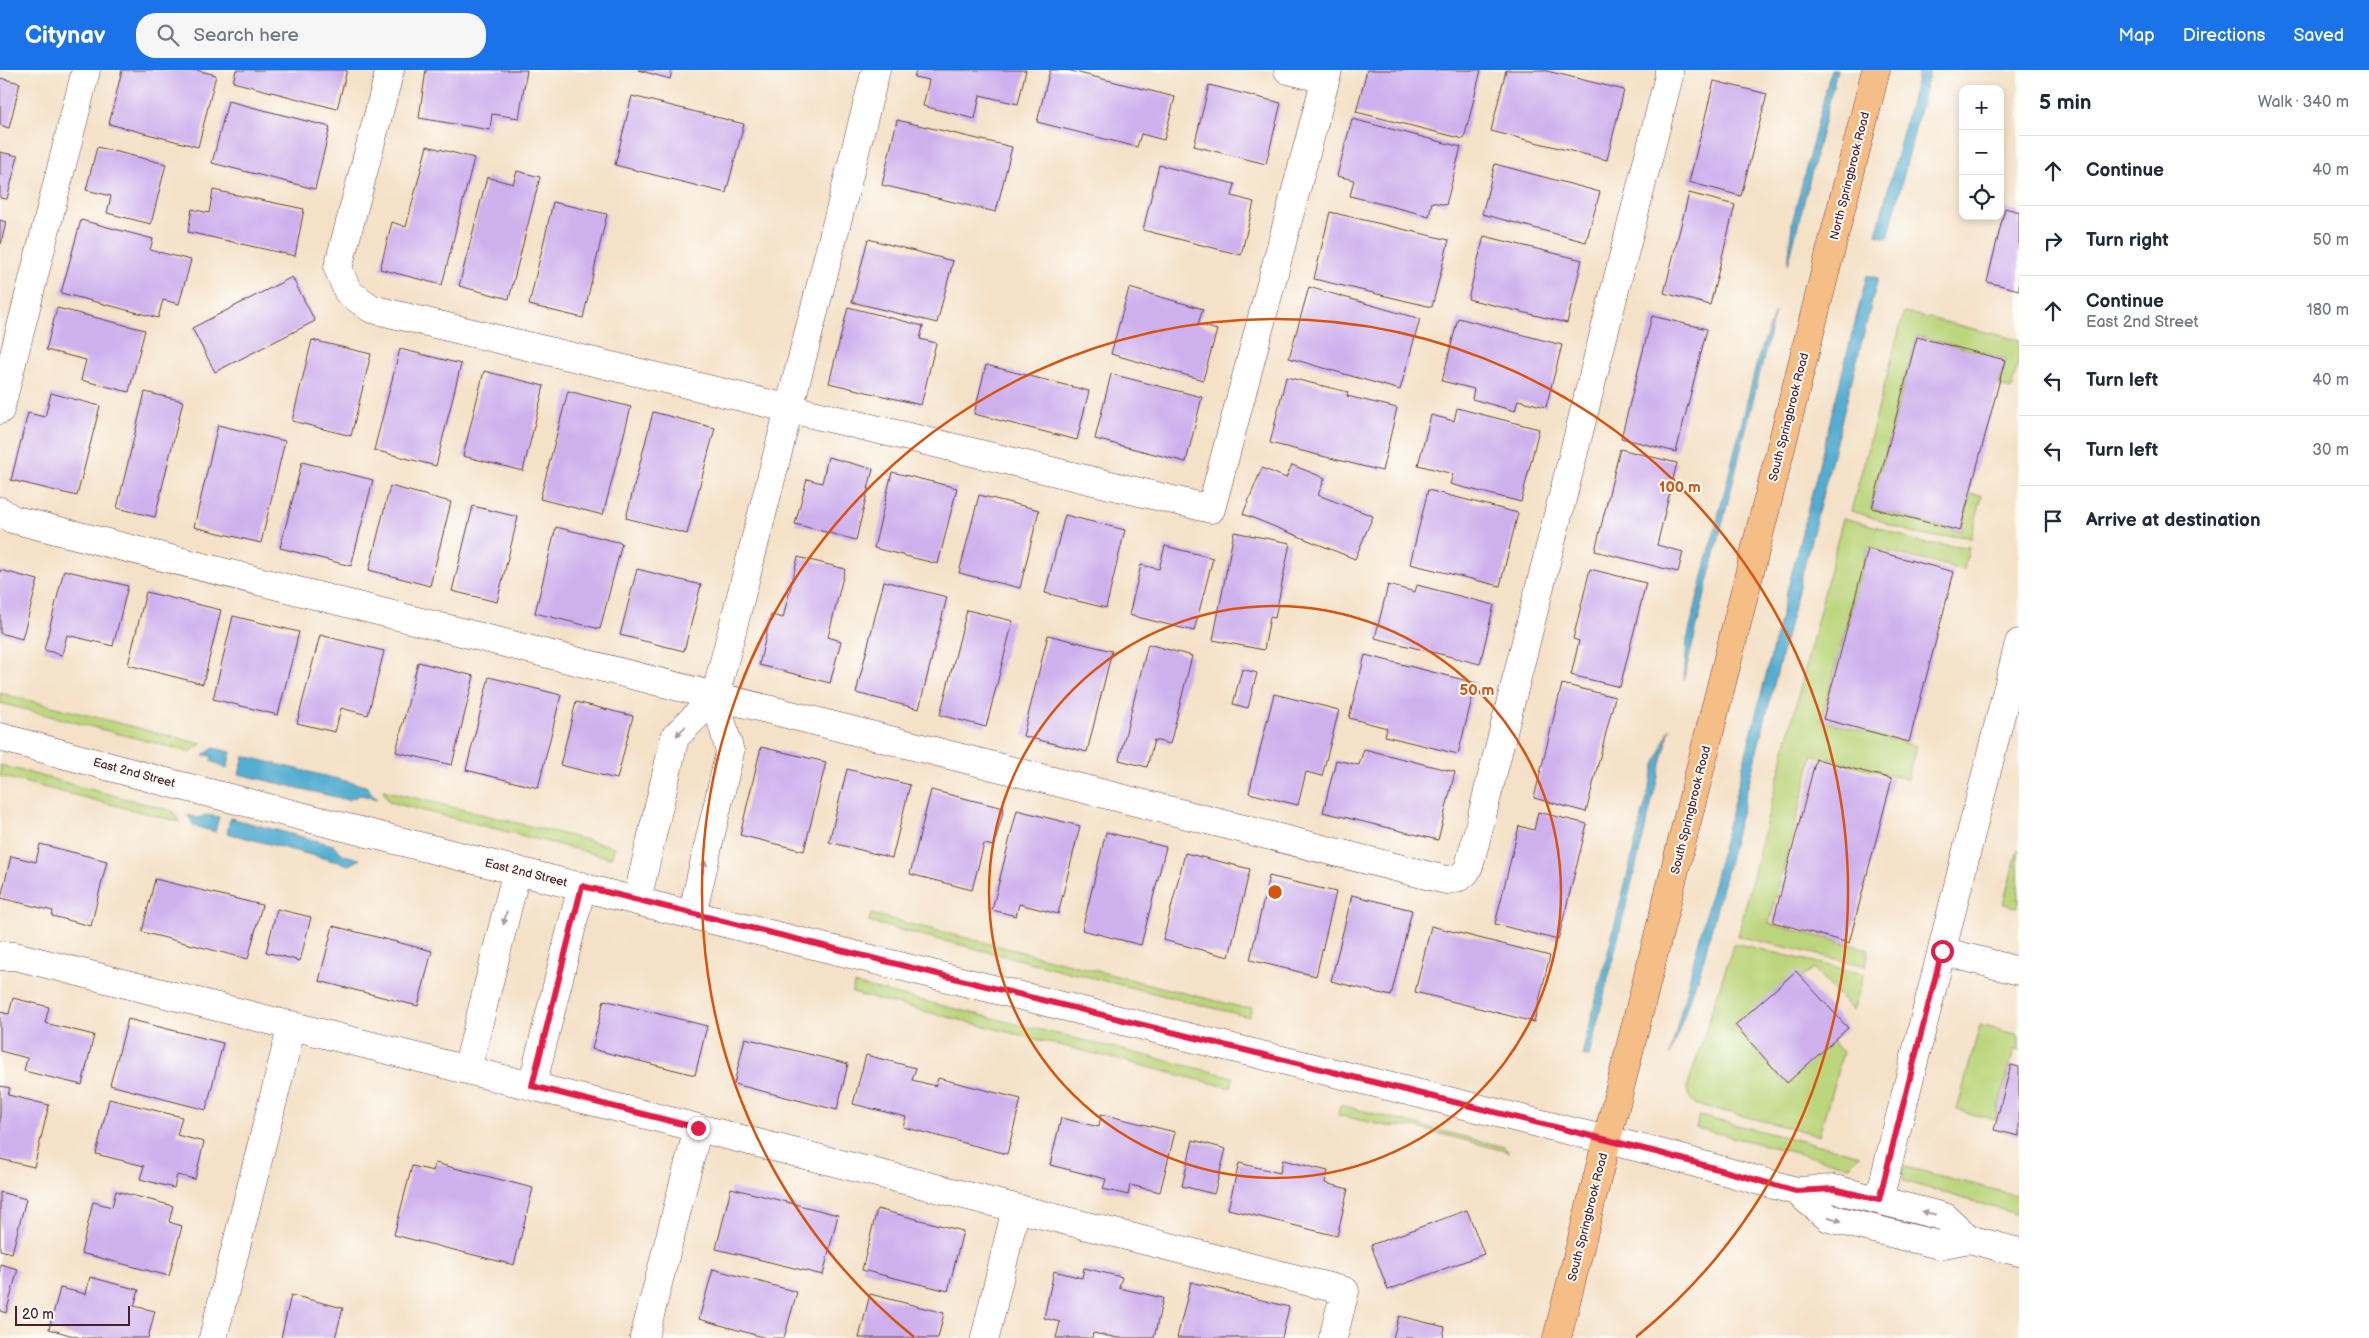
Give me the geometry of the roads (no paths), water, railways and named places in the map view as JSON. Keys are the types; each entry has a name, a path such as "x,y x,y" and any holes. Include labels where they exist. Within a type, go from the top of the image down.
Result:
{"highway":[{"name":"North Springbrook Road","path":"1823,282 1876,70"},
{"name":"South Springbrook Road","path":"1557,1338 1823,282"}],"street":[{"path":"0,410 86,70"},
{"path":"390,70 338,268 348,292 372,309 1211,510 1326,75 1288,70"},
{"path":"692,915 730,752 715,697 876,70"},
{"path":"0,511 12,519 715,697 1446,880 1459,879 1468,872 1477,838 1669,76 1668,70"},
{"path":"1879,1200 2019,643"},
{"path":"637,900 675,737 715,697"},
{"name":"East 2nd Street","path":"0,737 162,781 692,915 1608,1140 1796,1191"},
{"path":"467,1070 517,870"},
{"path":"532,1086 582,886"},
{"path":"1942,951 2019,971"},
{"path":"0,956 15,956 1345,1291 1333,1338"},
{"path":"213,1338 292,1026"},
{"path":"644,1338 698,1128"},
{"path":"1796,1191 1834,1189 1945,1216 1969,1239"},
{"path":"1796,1191 1829,1218 1939,1245 1969,1239 2019,1252"},
{"path":"985,1338 1016,1208"}],"water":[{"path":"1831,70 1837,70 1788,265 1792,223"},
{"path":"1919,70 1930,70 1888,238 1876,235"},
{"path":"1867,275 1878,278 1703,962 1670,1055"},
{"path":"1775,312 1684,679 1687,640 1758,358"},
{"path":"1670,728 1589,1056 1582,1055 1655,765"},
{"path":"214,748 231,752 227,769 211,761 212,756 203,755"},
{"path":"244,756 366,786 377,799 360,795 348,800 239,774"},
{"path":"188,815 198,818 206,815 219,817 215,832 194,826"},
{"path":"230,818 333,845 344,855 360,859 349,865 227,833"}]}
